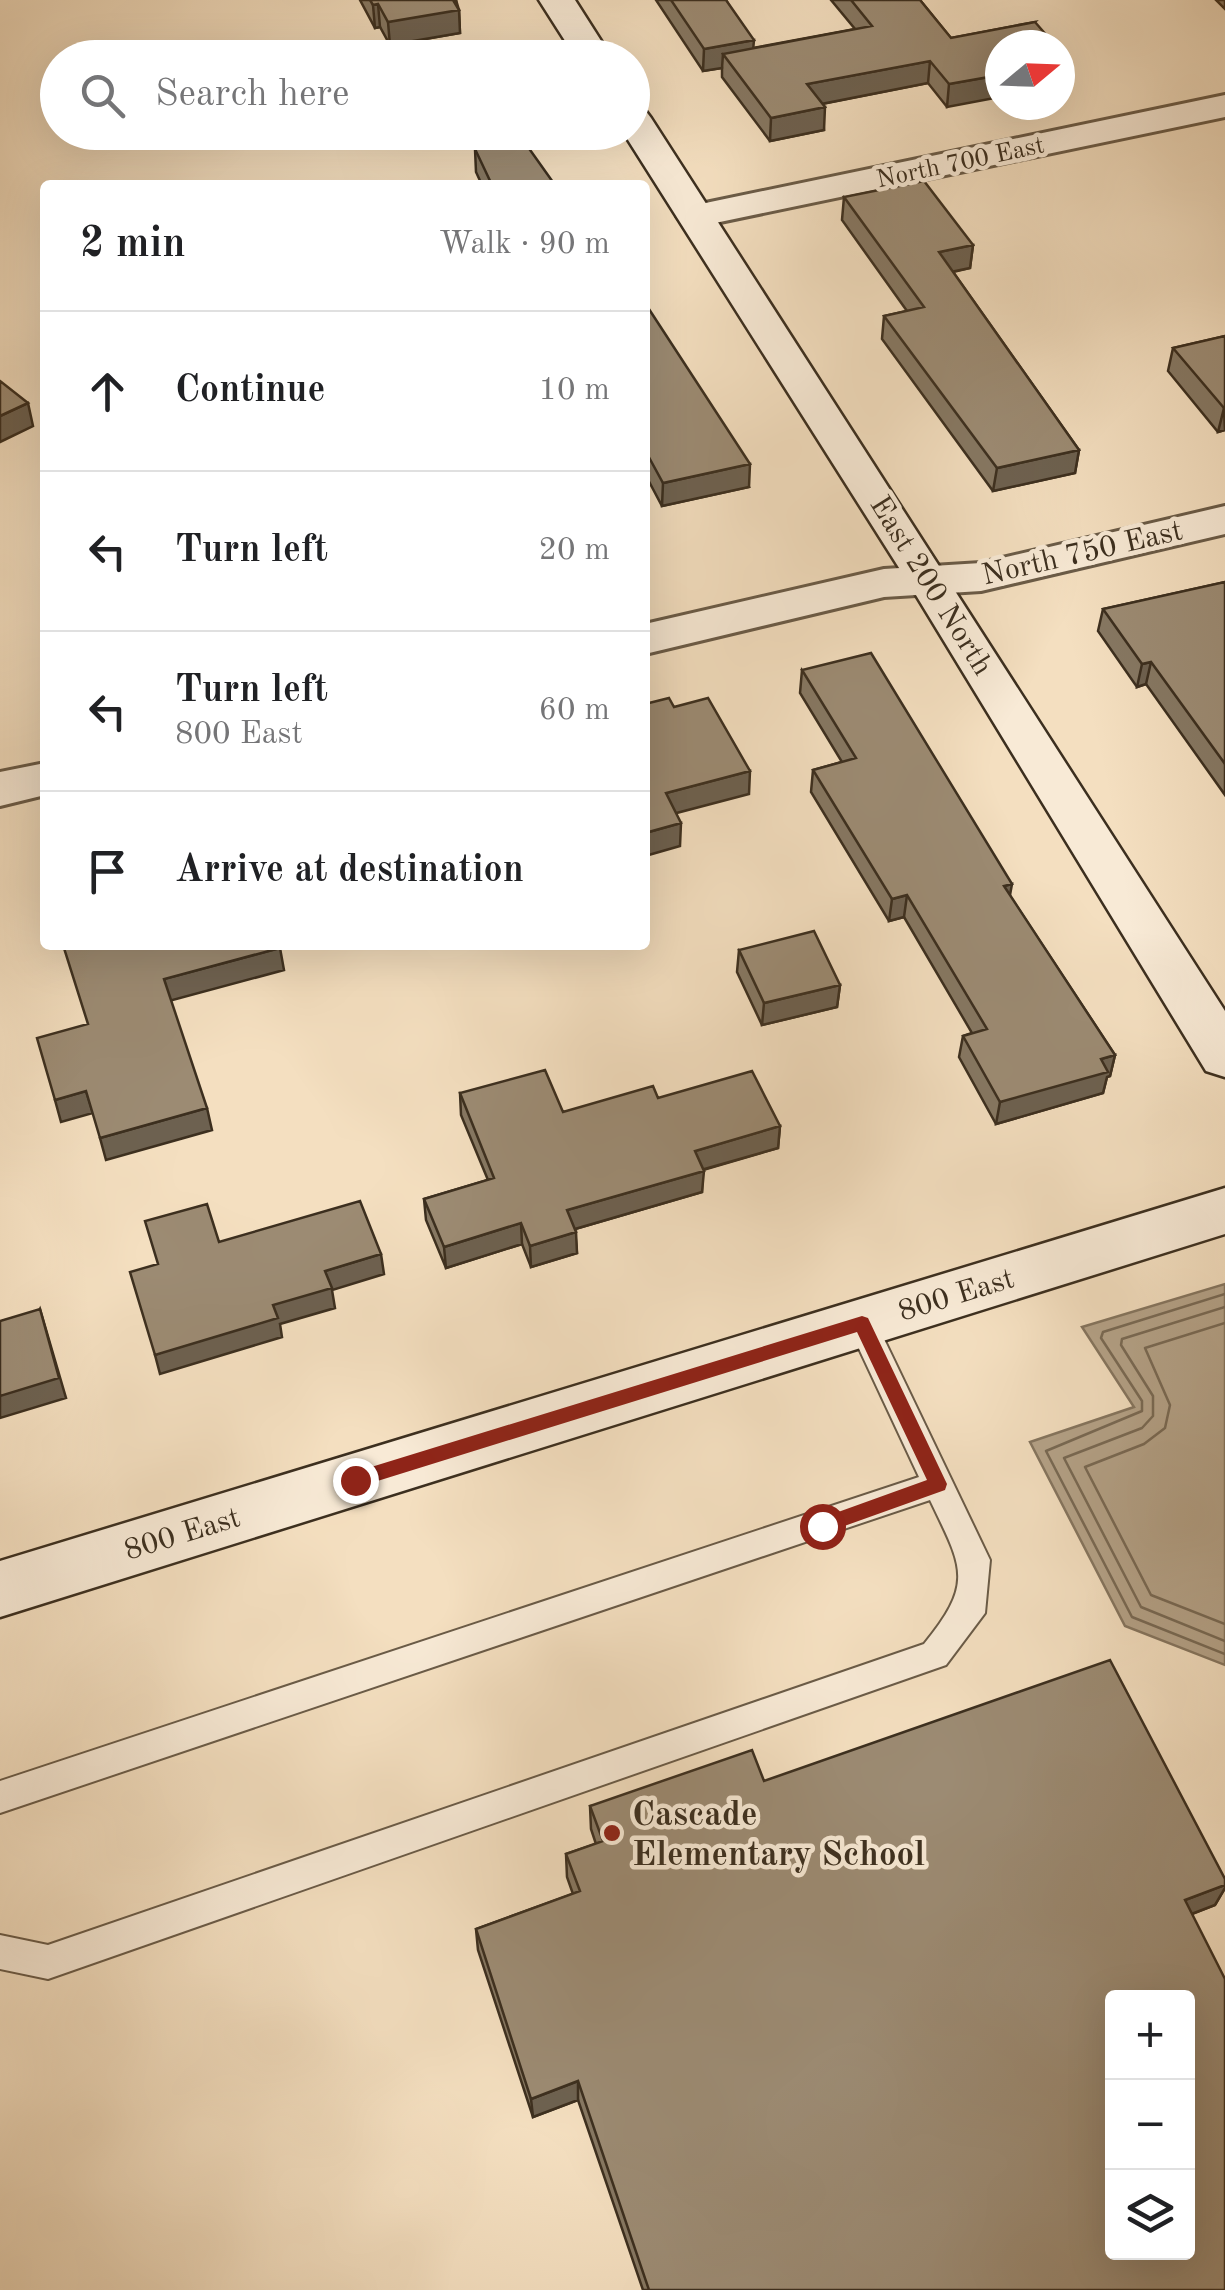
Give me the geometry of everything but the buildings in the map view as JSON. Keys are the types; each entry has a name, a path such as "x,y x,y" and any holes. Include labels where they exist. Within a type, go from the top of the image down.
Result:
{"street":[{"path":"556,0 582,40"},
{"name":"North 700 East","path":"696,216 1225,106"},
{"name":"East 200 North","path":"650,146 929,580 1225,1056"},
{"name":"North 750 East","path":"650,638 884,583 981,576 1225,520"},
{"path":"0,790 40,780"},
{"name":"800 East","path":"0,1589 1225,1211"}],"lane":[{"path":"0,1952 48,1962 934,1655 969,1613 974,1560 862,1323"},
{"path":"0,1797 938,1484"}],"water":[{"path":"1225,1284 1225,1665 1125,1626 1030,1442 1134,1407 1082,1327"}],"place":[{"name":"Cascade Elementary School","path":"612,1833"}],"route":[{"path":"355,1480 862,1323 938,1484 822,1526"}]}
